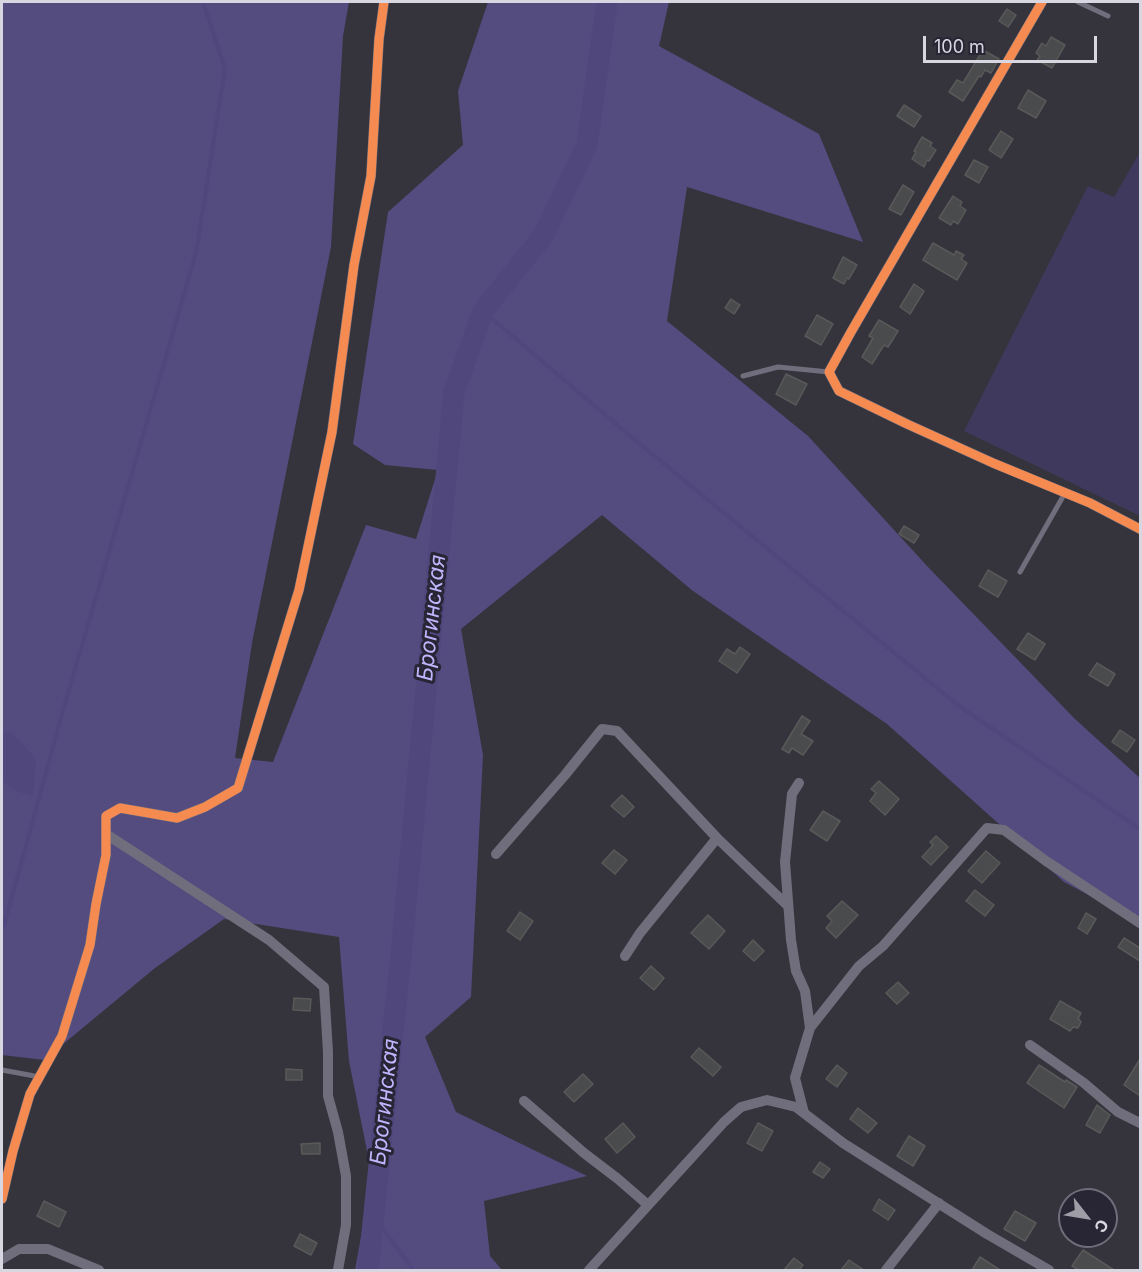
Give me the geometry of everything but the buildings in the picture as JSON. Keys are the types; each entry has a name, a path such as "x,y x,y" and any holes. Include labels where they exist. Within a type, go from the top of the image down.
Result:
{"street":[{"path":"2,1199 30,1094 62,1036 90,945 106,855 106,816 120,808 177,818 205,807 238,788 299,590 332,432 354,265 371,176 379,39 384,2"},
{"path":"1042,2 830,372 839,391 993,463 1090,503 1131,523 1140,530"},
{"path":"496,854 602,729 617,731 717,838 788,906"},
{"path":"799,783 792,794 785,862 791,940 796,971 804,991 810,1028"},
{"path":"804,1113 795,1078 810,1028 859,966 883,946 987,828 1004,830 1046,861 1140,923"},
{"path":"106,834 269,940 324,987 328,1096 338,1132 346,1176 346,1225 338,1270"},
{"path":"625,956 640,933 717,838"},
{"path":"1030,1045 1084,1083 1118,1112 1140,1123"},
{"path":"589,1270 724,1122 741,1107 767,1100 796,1107 843,1143 1049,1270"},
{"path":"524,1101 648,1205"},
{"path":"886,1270 939,1203"},
{"path":"2,1259 19,1249 48,1249 99,1270"}],"lane":[{"path":"1078,2 1108,16"},
{"path":"743,376 778,367 830,372"},
{"path":"1020,572 1065,493"},
{"path":"2,1070 39,1077"}],"shaded area":[{"path":"2,2 349,2 343,36 331,247 252,643 235,758 273,762 366,525 416,539 438,470 385,465 353,444 388,212 463,145 458,91 488,2 669,2 659,46 819,134 863,242 687,187 667,321 808,436 928,567 1075,719 1140,778 1140,922 1064,882 887,724 693,591 602,515 461,629 483,755 471,997 425,1037 456,1112 587,1176 484,1201 490,1256 502,1270 355,1270 372,1176 349,1061 339,937 224,919 155,968 44,1060 2,1055"},
{"path":"1140,152 1140,516 964,431 1088,186 1114,197"},
{"path":"2,731 12,733 36,759 33,796 16,791 2,781"}],"waterway":[{"path":"4,926 62,714 196,253 225,69 203,2"},
{"name":"Брогинская","path":"368,1270 401,955 454,392 483,311 543,236 587,145 607,2"},
{"path":"483,311 629,435 959,706 1140,829"},
{"path":"374,1216 413,1270"}],"cycle path":[{"path":"2,1199 30,1094 62,1036 90,945 106,855 106,816 120,808 177,818 205,807 238,788 299,590 332,432 354,265 371,176 379,39 384,2"},
{"path":"1042,2 829,372 839,391 993,463 1090,503 1140,529"}]}
